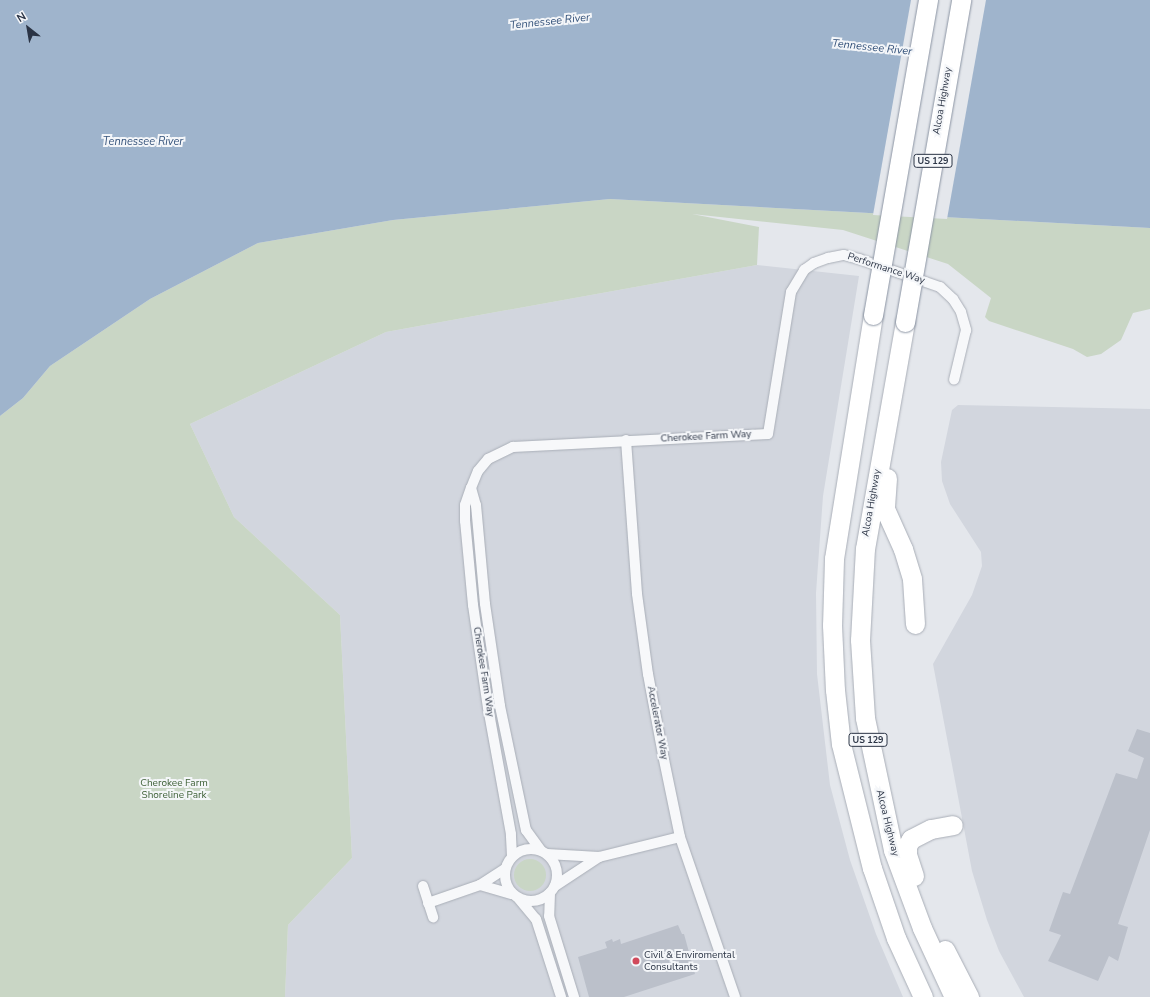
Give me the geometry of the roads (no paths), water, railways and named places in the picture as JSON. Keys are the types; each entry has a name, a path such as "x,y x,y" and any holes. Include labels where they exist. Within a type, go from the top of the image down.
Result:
{"highway":[{"name":"US 129","path":"922,997 896,938 872,868 841,744 835,690 832,625 834,559 873,315 928,0"},
{"name":"Alcoa Highway","path":"954,997 922,928 893,850 865,718 860,640 865,548 961,0"},
{"path":"898,359 903,378 887,474 885,509 903,549 912,579 916,624"},
{"path":"953,825 930,829 911,839 907,846 907,854 935,932 969,997"}],"street":[{"name":"Performance Way","path":"768,434 792,292 804,270 814,263 828,258 844,255 859,259 940,287 953,299 961,312 966,330 954,380"},
{"name":"Cherokee Farm Way","path":"512,856 511,834 488,708 473,605 464,505 478,471 488,459 513,448 626,440 768,434"},
{"name":"Accelerator Way","path":"626,440 638,594 648,674 680,836 735,997"},
{"name":"Cherokee Farm Way","path":"471,488 476,505 485,604 500,706 526,830 544,852"},
{"path":"480,886 536,901 599,857 680,836"},
{"path":"561,997 536,919 516,896 504,878 505,869 512,856 526,849 599,857"},
{"path":"544,852 556,868 549,916 574,997"},
{"path":"428,903 480,886 505,869"},
{"path":"423,886 433,917"}],"water":[{"name":"Tennessee River","path":"0,0 1150,0 1150,228 610,199 393,220 258,243 150,299 50,366 23,398 0,416"}],"place":[{"name":"Civil & Enviromental Consultants","path":"636,961"}],"park label":[{"name":"Cherokee Farm Shoreline Park","path":"174,788"}]}
